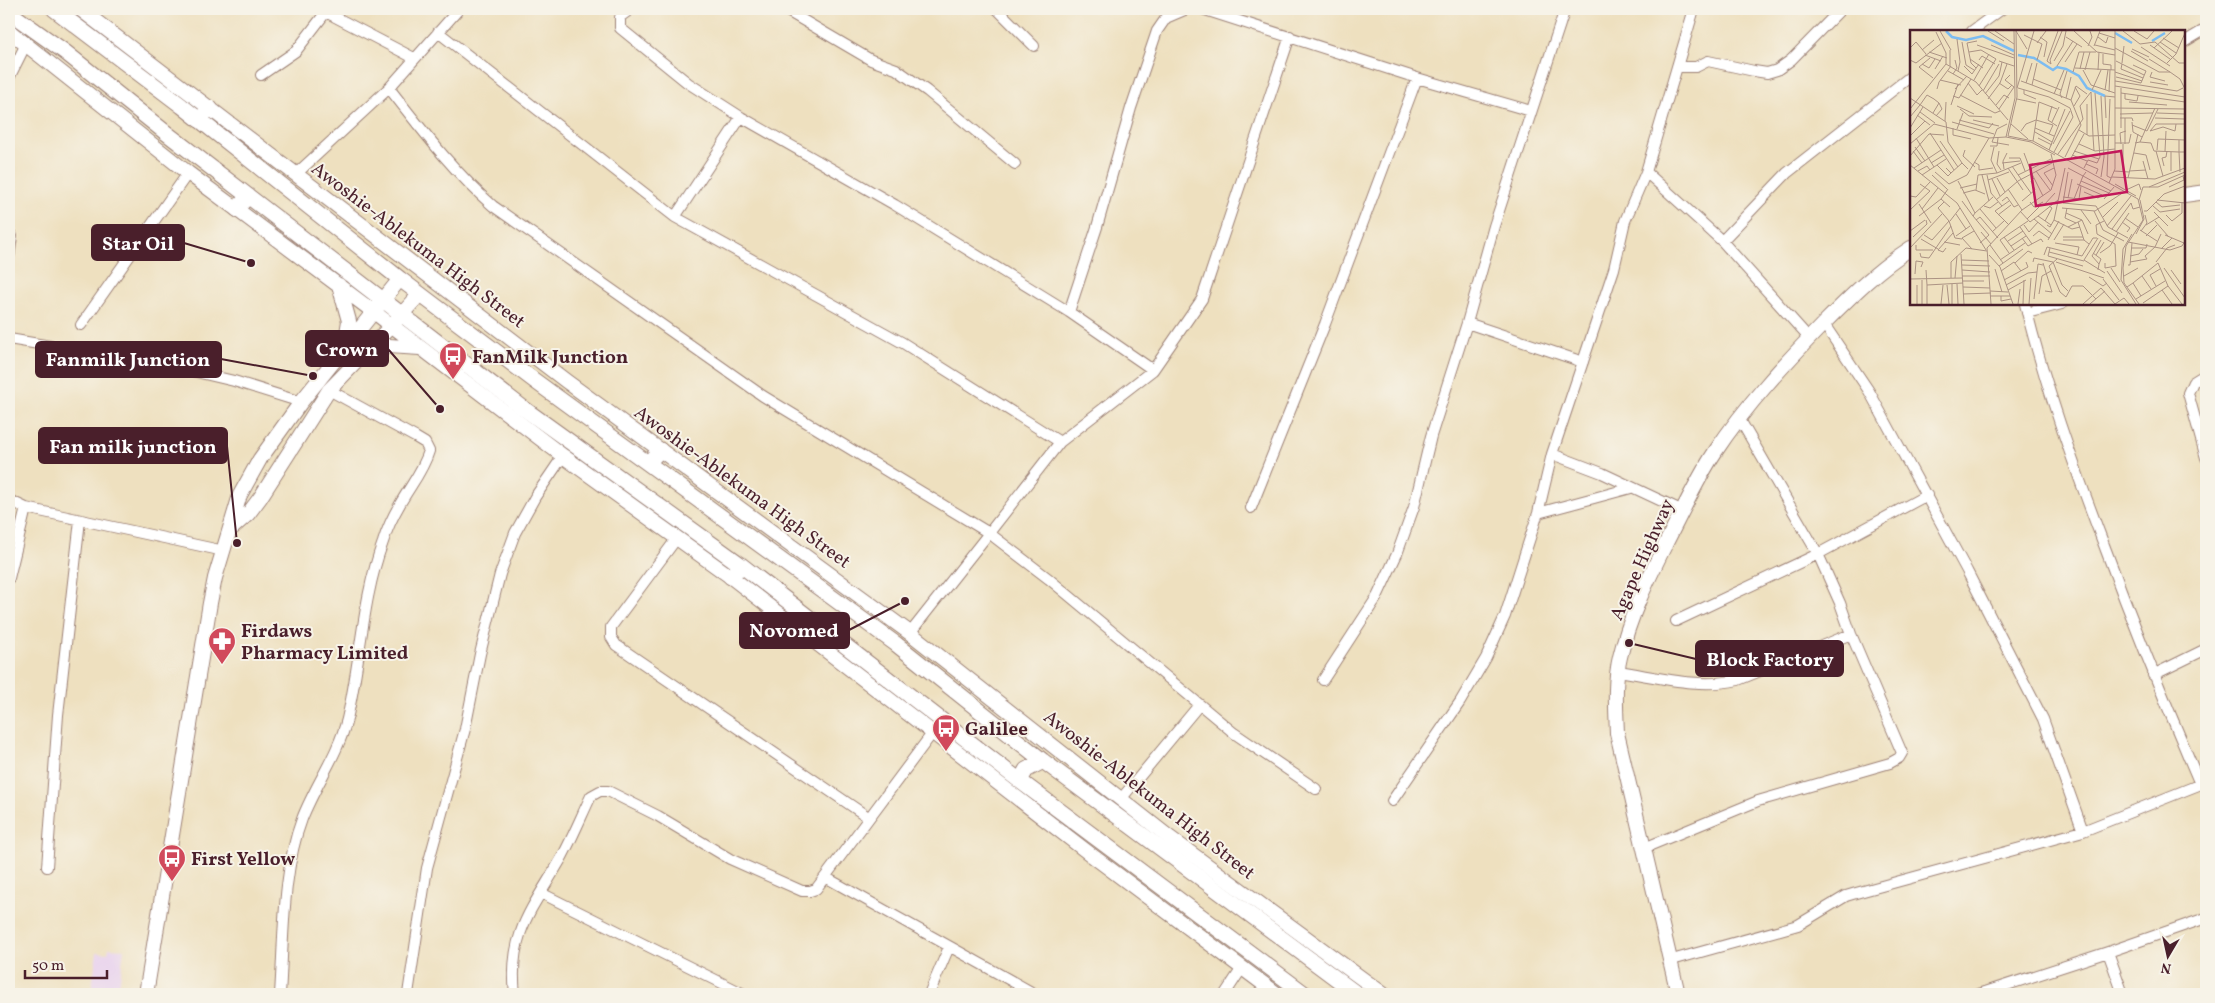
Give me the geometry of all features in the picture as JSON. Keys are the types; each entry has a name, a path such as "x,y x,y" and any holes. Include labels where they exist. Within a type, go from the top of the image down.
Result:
{"main road":[{"name":"Awoshie-Ablekuma High Street","path":"54,9 199,120 400,279 896,644 1043,761 1357,994"},
{"path":"9,12 65,52 248,196 736,571 1305,994"},
{"path":"199,120 210,108"},
{"path":"237,209 248,196"},
{"path":"648,463 660,450"},
{"path":"1020,781 1026,770 1043,761"}],"street":[{"path":"295,175 389,88 459,9"},
{"path":"631,9 620,17 620,28 688,83 741,117 895,205 1069,312 1153,370"},
{"path":"784,9 871,60 896,70 928,90 1015,164"},
{"path":"997,9 1034,46"},
{"path":"1069,312 1097,227 1131,108 1157,31 1166,18 1187,9"},
{"path":"1202,9 1417,78 1531,111"},
{"path":"1323,680 1378,597 1414,507 1431,436 1467,323 1494,226 1565,9"},
{"path":"1392,801 1460,702 1486,658 1511,598 1538,513 1552,454 1614,269 1627,216 1646,172 1694,9"},
{"path":"1678,67 1696,67 1708,61 1768,73 1777,70 1791,60 1842,9"},
{"path":"1973,30 2002,9"},
{"name":"Awoshie-Ablekuma High Street","path":"85,10 295,175 660,450 910,633 1121,799 1383,994"},
{"path":"261,75 296,51 323,10 414,58"},
{"path":"2185,41 2206,29"},
{"path":"9,31 188,174 339,285 563,456 677,538 736,571 934,731 1083,848 1277,994"},
{"path":"438,32 675,217 903,343 1060,442"},
{"path":"910,633 1060,442 1153,370 1197,308 1205,293 1290,36"},
{"path":"9,78 26,44"},
{"path":"1722,240 1787,173 1910,77"},
{"path":"1251,508 1325,324 1417,78"},
{"path":"389,88 440,154 468,184 493,206 771,401 989,534 1057,586 1234,733 1316,789"},
{"path":"675,217 741,117"},
{"path":"1646,172 1722,240 1808,338"},
{"path":"81,325 188,174"},
{"path":"2185,195 2206,192"},
{"path":"9,234 12,236 12,242 9,258"},
{"name":"Agape Highway","path":"1678,994 1672,960 1617,733 1616,698 1618,670 1620,657 1634,612 1651,572 1683,511 1715,452 1739,418 1808,338 1863,284 1888,263 1910,249"},
{"name":"Awoshie-Ablekuma High Street","path":"146,994 215,578 240,495 260,460 301,402 400,279"},
{"path":"339,285 349,321 345,346"},
{"name":"Awoshie-Ablekuma High Street","path":"231,529 248,514 329,390 420,294"},
{"path":"1672,960 1798,925 1851,895 2083,831 2203,783 2153,675 2072,458 2026,309 2055,305"},
{"path":"1467,323 1583,362"},
{"path":"1824,324 1869,391 1927,495 2043,719 2083,831"},
{"path":"9,339 175,367 234,381 301,402"},
{"path":"357,360 389,346 422,348"},
{"path":"2206,374 2193,382 2188,393 2206,458"},
{"path":"280,994 288,876 294,847 302,819 337,746 346,722 355,684 369,586 383,542 399,505 426,463 429,452 425,443 329,390"},
{"path":"1644,848 1758,801 1890,763 1899,758 1902,753 1851,634 1840,602 1818,554 1739,418"},
{"path":"1552,454 1602,473 1683,511"},
{"path":"408,994 427,868 465,729 480,654 500,574 515,533 535,496 563,456"},
{"path":"260,460 277,469"},
{"path":"1538,513 1631,488"},
{"path":"1676,621 1818,554 1927,495"},
{"path":"9,500 26,508 224,551"},
{"path":"9,578 26,508"},
{"path":"47,867 58,715 80,520"},
{"path":"677,538 611,627 611,637 616,645 868,817"},
{"path":"1618,670 1701,684 1719,684 1738,680 1851,634"},
{"path":"2153,675 2206,649"},
{"path":"1121,799 1199,704"},
{"path":"515,994 515,949 523,923 562,857 591,796 600,791 608,792 653,813 730,859 802,891 810,891 816,888 825,877 934,731"},
{"path":"825,877 1035,994"},
{"path":"541,892 744,994"},
{"path":"1979,994 2206,918"},
{"path":"929,994 949,946"},
{"path":"2108,952 2123,994"},
{"path":"1225,994 1242,968"}],"shaded area":[{"path":"109,948 124,949 118,994 91,994 97,952 108,953"}],"place":[{"name":"Star Oil","path":"251,263"},
{"name":"Fanmilk Junction","path":"313,376"},
{"name":"FanMilk Junction","path":"453,380"},
{"name":"Crown","path":"440,409"},
{"name":"Fan milk junction","path":"237,543"},
{"name":"Novomed","path":"905,601"},
{"name":"Block Factory","path":"1629,643"},
{"name":"Firdaws Pharmacy Limited","path":"222,665"},
{"name":"Galilee","path":"946,752"},
{"name":"First Yellow","path":"172,882"}]}
